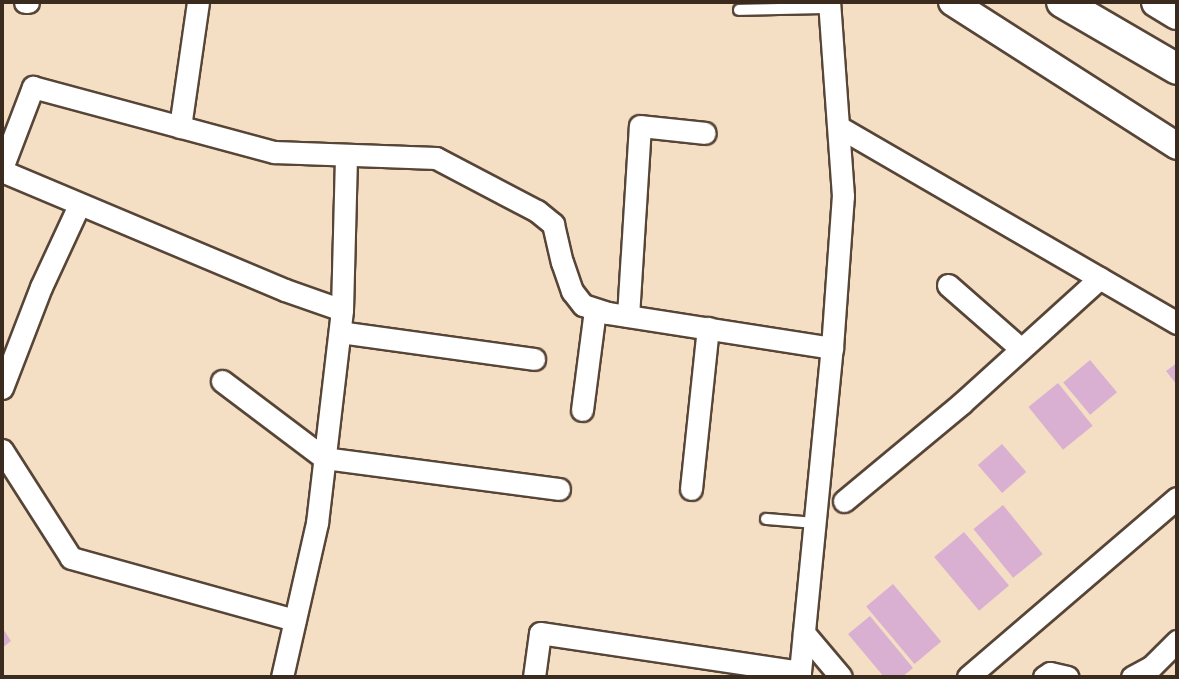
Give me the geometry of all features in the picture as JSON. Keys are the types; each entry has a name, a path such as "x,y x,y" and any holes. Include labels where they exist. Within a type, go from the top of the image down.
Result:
{"main road":[{"path":"1062,2 1177,69"},
{"path":"1157,2 1177,14"}],"street":[{"path":"180,127 198,2"},
{"path":"952,2 1177,146"},
{"path":"534,677 540,633 736,670 800,672 832,348 843,196 830,5"},
{"path":"342,310 285,290 195,250 79,205 2,170 33,87 274,152 436,158 537,211 553,223 572,291 583,305 628,316 832,348"},
{"path":"628,316 640,125 705,134"},
{"path":"839,127 1177,323"},
{"path":"282,677 317,523 342,310 346,155"},
{"path":"2,388 41,287 79,205"},
{"path":"844,501 1100,278"},
{"path":"948,285 1021,349"},
{"path":"582,410 595,310"},
{"path":"691,489 708,328"},
{"path":"340,332 534,359"},
{"path":"222,381 324,458 559,489"},
{"path":"2,450 71,558 295,620"},
{"path":"968,677 1177,498"},
{"path":"804,633 841,677"},
{"path":"1132,677 1151,667 1177,641"},
{"path":"1044,677 1050,674 1068,677"}],"lane":[{"path":"739,10 797,4 830,5"},
{"path":"766,519 816,523"}],"building":[{"path":"1090,360 1117,392 1090,415 1063,382"},
{"path":"1177,363 1177,385 1166,371"},
{"path":"1058,383 1093,426 1063,450 1028,407"},
{"path":"1002,444 1026,472 1002,493 978,465"},
{"path":"1003,505 1043,554 1013,578 973,529"},
{"path":"964,532 1009,586 979,611 934,557"},
{"path":"893,584 941,641 914,664 866,606"},
{"path":"870,616 913,668 902,677 884,677 848,634"},
{"path":"2,627 11,641 2,648"}]}
